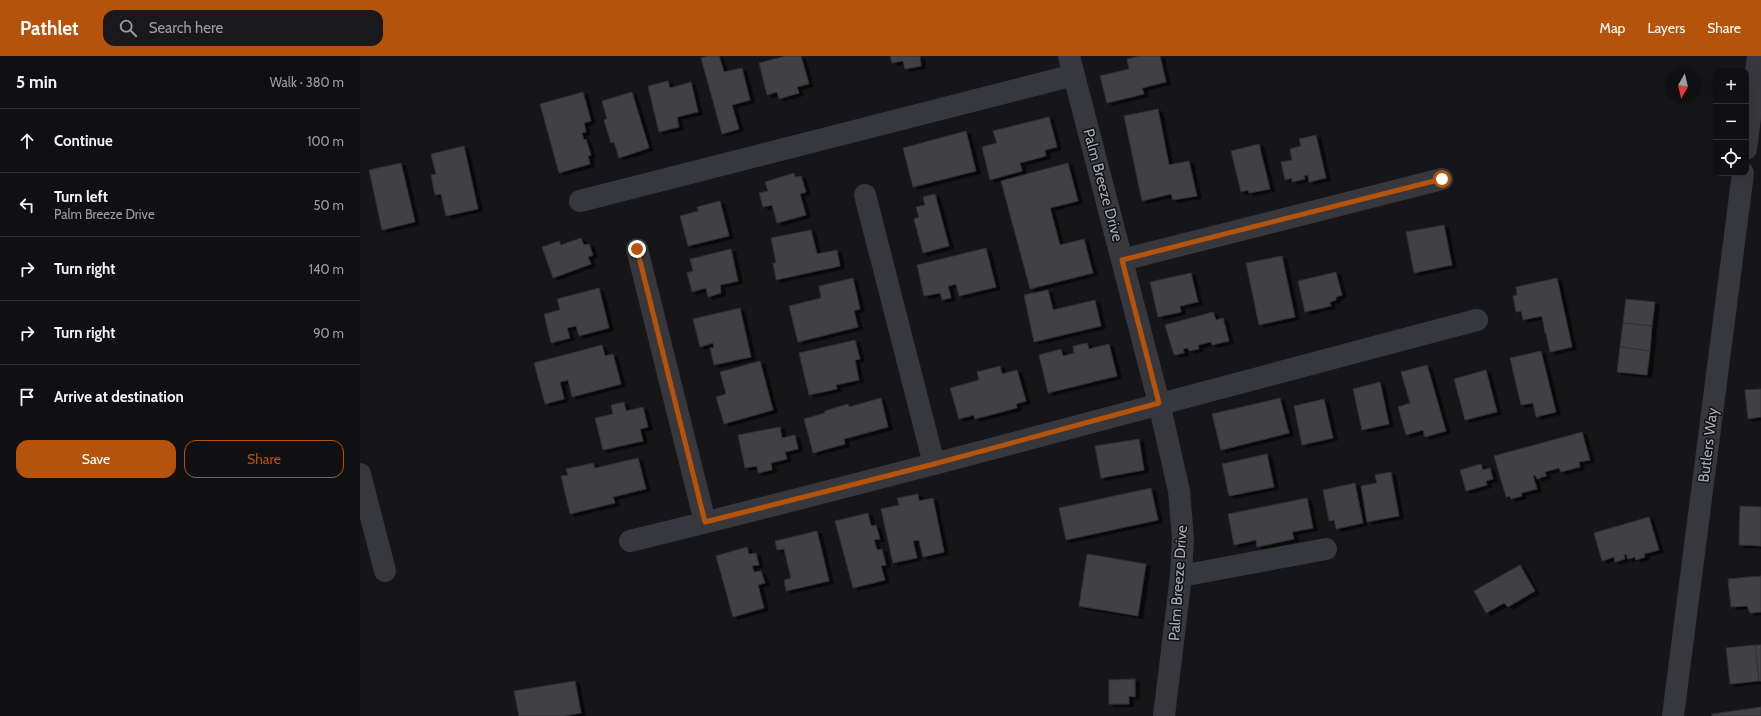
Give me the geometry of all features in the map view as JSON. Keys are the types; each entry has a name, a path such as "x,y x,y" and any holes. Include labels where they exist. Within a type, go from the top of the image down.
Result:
{"street":[{"path":"1747,140 1758,56"},
{"path":"580,201 1071,66"},
{"name":"Palm Breeze Drive","path":"1071,66 1159,403 1179,491 1184,538 1181,576 1164,716"},
{"name":"Butlers Way","path":"1673,716 1743,176"},
{"path":"1122,260 1442,179"},
{"path":"865,195 934,464"},
{"path":"637,249 705,522"},
{"path":"630,541 934,464 1159,403 1477,320"},
{"path":"360,474 385,571"},
{"path":"1181,576 1326,549"}],"building":[{"path":"708,56 719,56 724,72 742,68 750,100 732,105 739,129 722,134 701,58"},
{"path":"786,56 801,56 809,84 797,87 799,93 779,99 777,92 767,95 759,63"},
{"path":"890,56 920,56 921,66 905,69 903,61 892,63"},
{"path":"1140,56 1160,56 1166,82 1142,88 1144,94 1107,103 1100,76 1129,69 1127,59"},
{"path":"668,81 670,88 691,82 698,112 677,117 679,127 659,132 648,86"},
{"path":"583,92 591,121 584,123 586,132 582,133 584,140 586,139 591,155 588,156 590,164 559,173 540,104"},
{"path":"632,92 649,148 619,158 614,142 611,143 604,120 607,119 602,101"},
{"path":"1158,109 1169,165 1189,161 1197,196 1173,200 1171,194 1142,201 1124,116"},
{"path":"1049,117 1057,147 1045,150 1046,156 1020,163 1022,171 990,180 982,147 997,143 993,131"},
{"path":"966,131 976,171 913,187 903,148"},
{"path":"1316,135 1326,178 1309,182 1308,175 1304,176 1305,179 1292,182 1292,178 1285,180 1281,162 1292,160 1290,149 1301,146 1299,139"},
{"path":"1259,144 1270,189 1249,193 1248,190 1241,192 1231,151"},
{"path":"464,146 478,209 446,216 441,194 435,195 431,175 436,174 431,154"},
{"path":"401,163 415,222 382,230 369,170"},
{"path":"1068,163 1078,201 1050,208 1060,245 1084,239 1093,273 1030,289 1001,181"},
{"path":"794,173 795,177 801,176 806,192 800,194 806,215 777,223 772,205 763,207 759,193 768,191 765,182"},
{"path":"935,194 949,246 923,253 914,219 919,217 916,207 925,205 923,197"},
{"path":"720,201 729,236 688,246 680,216 698,211 697,207"},
{"path":"1444,225 1452,265 1414,273 1406,232"},
{"path":"811,230 817,254 837,250 840,266 776,280 773,263 776,263 771,238"},
{"path":"581,238 584,245 589,244 593,255 588,257 591,264 553,278 542,247 559,241 561,245"},
{"path":"986,248 996,287 959,296 956,284 948,286 951,298 942,300 940,293 924,296 917,265"},
{"path":"731,249 738,281 720,285 721,293 708,297 706,288 692,292 687,273 693,271 690,259"},
{"path":"1282,256 1295,317 1259,325 1246,263"},
{"path":"1336,272 1342,295 1336,297 1336,300 1330,302 1331,306 1305,312 1298,281"},
{"path":"1191,273 1198,302 1180,306 1181,312 1158,317 1150,282"},
{"path":"853,278 860,309 854,311 858,327 798,342 789,306 821,298 819,286"},
{"path":"1557,278 1572,347 1550,352 1542,316 1523,320 1521,311 1516,312 1513,296 1517,295 1516,287"},
{"path":"599,288 609,328 579,336 576,326 567,328 570,338 551,343 544,314 560,310 557,299"},
{"path":"1048,290 1053,310 1095,300 1101,326 1034,342 1024,295"},
{"path":"1626,299 1655,302 1652,326 1623,323"},
{"path":"740,308 751,357 714,365 710,348 714,348 713,343 700,347 693,319"},
{"path":"1213,312 1216,320 1223,318 1229,341 1212,345 1211,342 1198,345 1199,349 1189,351 1188,348 1183,349 1184,353 1174,355 1165,325"},
{"path":"1623,323 1652,326 1650,351 1620,347"},
{"path":"855,340 860,359 855,360 859,380 836,385 837,389 809,395 799,353"},
{"path":"1087,343 1089,349 1109,344 1117,376 1048,393 1039,355 1061,349 1063,356 1074,353 1073,346"},
{"path":"602,345 605,356 613,354 621,384 572,397 568,380 560,382 564,399 545,404 534,363"},
{"path":"1620,347 1650,351 1647,375 1617,372"},
{"path":"1541,351 1556,412 1536,417 1533,403 1521,405 1510,358"},
{"path":"760,361 773,410 724,424 716,397 726,394 720,372"},
{"path":"1427,365 1446,431 1425,437 1423,430 1406,435 1398,407 1410,403 1401,372"},
{"path":"1000,366 1002,374 1017,370 1026,401 1016,404 1017,408 975,419 974,415 959,419 950,388 979,380 977,372"},
{"path":"1486,370 1497,412 1465,420 1454,379"},
{"path":"1380,382 1389,424 1362,430 1353,389"},
{"path":"1761,389 1761,417 1748,419 1745,390"},
{"path":"881,398 888,427 844,439 845,444 813,453 804,419 848,404 849,407"},
{"path":"1280,398 1289,433 1221,450 1212,414"},
{"path":"1324,399 1333,438 1302,445 1294,406"},
{"path":"624,402 626,411 643,407 648,427 640,429 643,441 603,450 595,418 613,414 611,405"},
{"path":"780,427 782,438 795,435 798,449 785,452 787,459 771,463 772,470 758,473 757,466 745,468 738,435"},
{"path":"1582,432 1590,460 1579,462 1580,467 1561,472 1559,468 1545,472 1546,476 1537,479 1535,475 1533,475 1537,489 1521,493 1522,496 1511,499 1510,496 1506,497 1494,456"},
{"path":"1139,439 1144,470 1101,478 1095,446"},
{"path":"1267,454 1274,487 1229,496 1222,464"},
{"path":"638,458 646,489 613,497 615,503 570,514 561,476 568,475 566,469 593,463 595,468"},
{"path":"1481,464 1483,470 1490,468 1493,479 1486,481 1487,485 1466,491 1460,470"},
{"path":"1391,472 1399,516 1367,522 1361,486 1377,483 1375,475"},
{"path":"1355,483 1363,523 1336,529 1334,520 1329,521 1323,490"},
{"path":"1151,488 1158,520 1066,540 1059,508"},
{"path":"918,494 919,501 933,498 944,552 923,557 919,540 913,541 917,558 893,563 881,509 899,505 897,498"},
{"path":"1307,498 1313,528 1292,532 1294,539 1257,547 1256,540 1234,545 1228,514"},
{"path":"1740,506 1761,507 1761,546 1739,545"},
{"path":"868,513 871,526 876,525 880,539 874,540 877,550 882,549 886,565 881,566 885,580 853,588 835,521"},
{"path":"1649,517 1659,550 1644,554 1645,557 1636,560 1635,557 1628,559 1626,554 1624,555 1625,559 1615,562 1614,557 1602,561 1594,533"},
{"path":"817,531 829,581 786,591 784,580 791,578 784,549 777,550 775,541"},
{"path":"747,547 749,554 756,553 759,565 752,566 754,572 761,571 765,583 758,585 764,608 733,617 716,556"},
{"path":"1087,554 1146,564 1138,616 1079,606"},
{"path":"1520,565 1535,591 1508,607 1504,603 1486,613 1474,591"},
{"path":"1761,576 1761,612 1750,613 1747,606 1731,607 1728,579"},
{"path":"1755,645 1761,645 1761,681 1759,681"},
{"path":"1755,645 1759,681 1730,684 1726,648"},
{"path":"1135,679 1135,697 1129,696 1129,704 1109,704 1109,680"},
{"path":"575,681 581,713 564,716 519,716 514,691"},
{"path":"1761,707 1761,716 1712,716 1712,714"}],"route":[{"path":"637,249 705,522 934,464 1159,403 1122,260 1442,179"}]}
